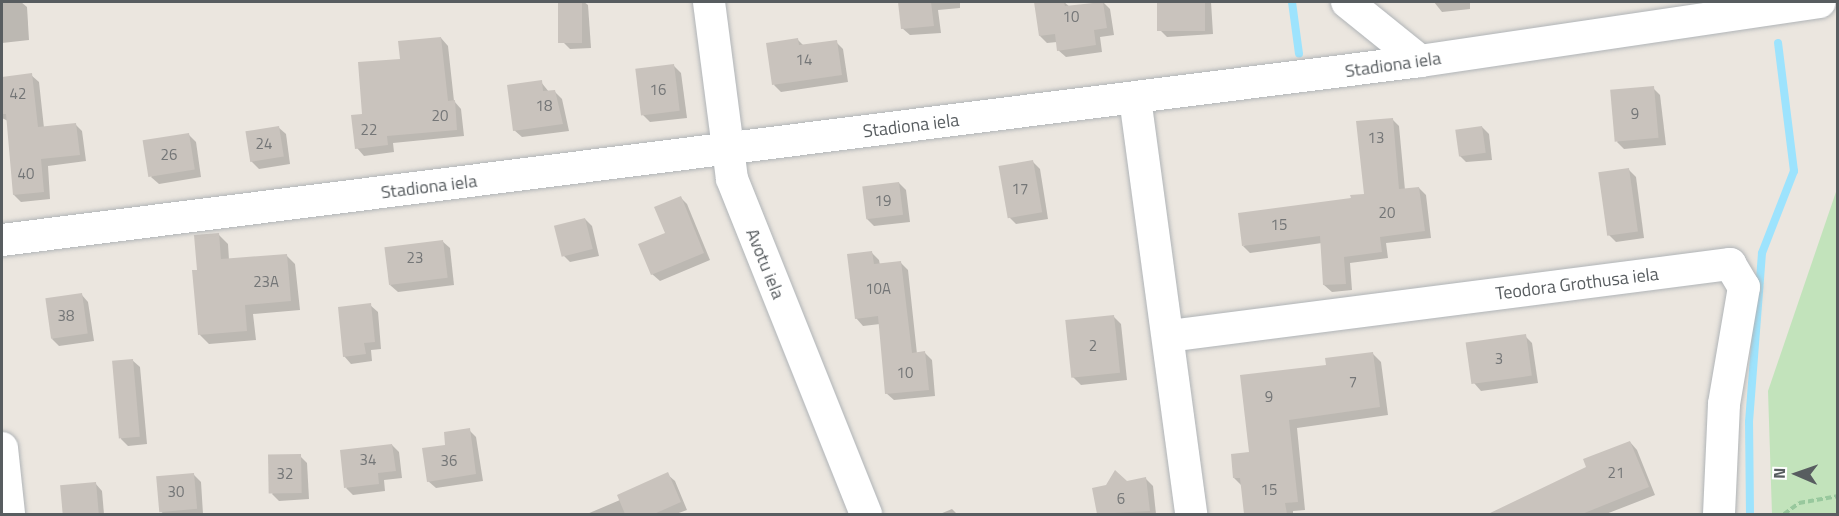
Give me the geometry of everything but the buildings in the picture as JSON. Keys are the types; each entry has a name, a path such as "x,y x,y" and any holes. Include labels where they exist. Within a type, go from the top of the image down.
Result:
{"street":[{"name":"Avotu iela","path":"709,2 726,150 732,179 866,514"},
{"path":"1347,2 1420,62"},
{"name":"Stadiona iela","path":"2,240 1420,62 1820,2"},
{"path":"1135,98 1169,336 1191,514"},
{"name":"Teodora Grothusa iela","path":"1169,336 1730,264 1744,287 1724,404 1719,514"},
{"path":"2,448 9,514"}],"path":[{"path":"1784,514 1799,503 1838,496"}],"green space":[{"path":"1837,189 1837,514 1772,514 1768,391"}],"waterway":[{"path":"1292,2 1299,54"},
{"path":"1750,514 1749,422 1762,253 1794,171 1778,43"}]}
